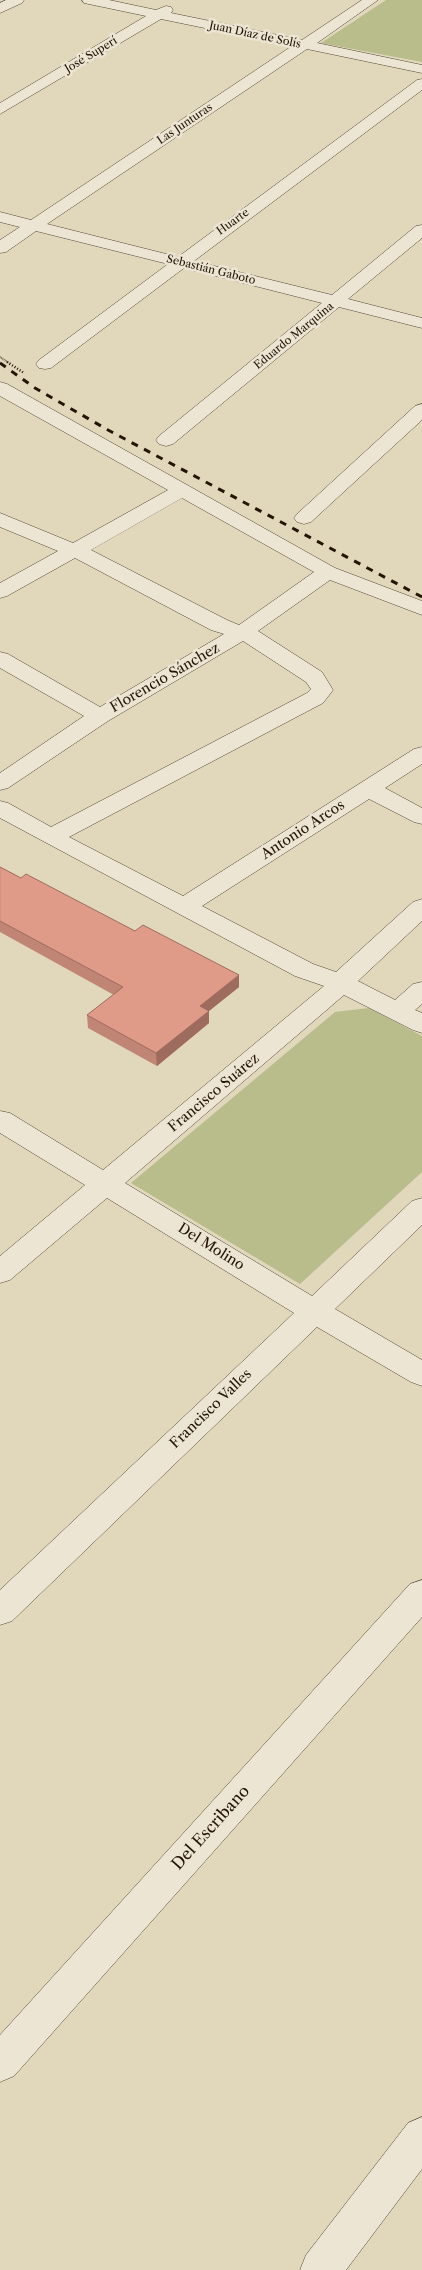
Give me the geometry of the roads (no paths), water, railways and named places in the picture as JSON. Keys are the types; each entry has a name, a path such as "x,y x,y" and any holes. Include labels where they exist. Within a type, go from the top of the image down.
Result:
{"street":[{"path":"0,9 17,0"},
{"name":"Juan Díaz de Solís","path":"89,0 422,69"},
{"name":"Las Junturas","path":"0,248 371,0"},
{"name":"José Superí","path":"0,110 175,5"},
{"name":"Huarte","path":"45,364 179,262 422,83"},
{"name":"Sebastián Gaboto","path":"0,217 422,323"},
{"name":"Eduardo Marquina","path":"166,440 422,230"},
{"path":"0,388 328,572 422,609"},
{"path":"304,518 422,410"},
{"path":"0,592 183,490"},
{"path":"0,519 48,541 75,550 219,625 256,638 314,677 322,690 320,695 52,837"},
{"name":"Florencio Sánchez","path":"0,783 100,716 240,633 328,572"},
{"path":"0,659 100,716"},
{"name":"Antonio Arcos","path":"184,907 422,754"},
{"path":"368,789 422,817"},
{"path":"0,808 304,970 341,983 422,1024"},
{"name":"Francisco Suárez","path":"0,1272 331,994 355,968 422,908"},
{"path":"397,1012 422,990"},
{"name":"Del Molino","path":"0,1120 107,1183 314,1311 422,1374"},
{"name":"Francisco Valles","path":"0,1611 422,1208"},
{"name":"Del Escribano","path":"0,2063 422,1594"},
{"path":"321,2270 422,2137"}],"railway":[{"path":"0,363 35,388 108,430 422,597"}]}
